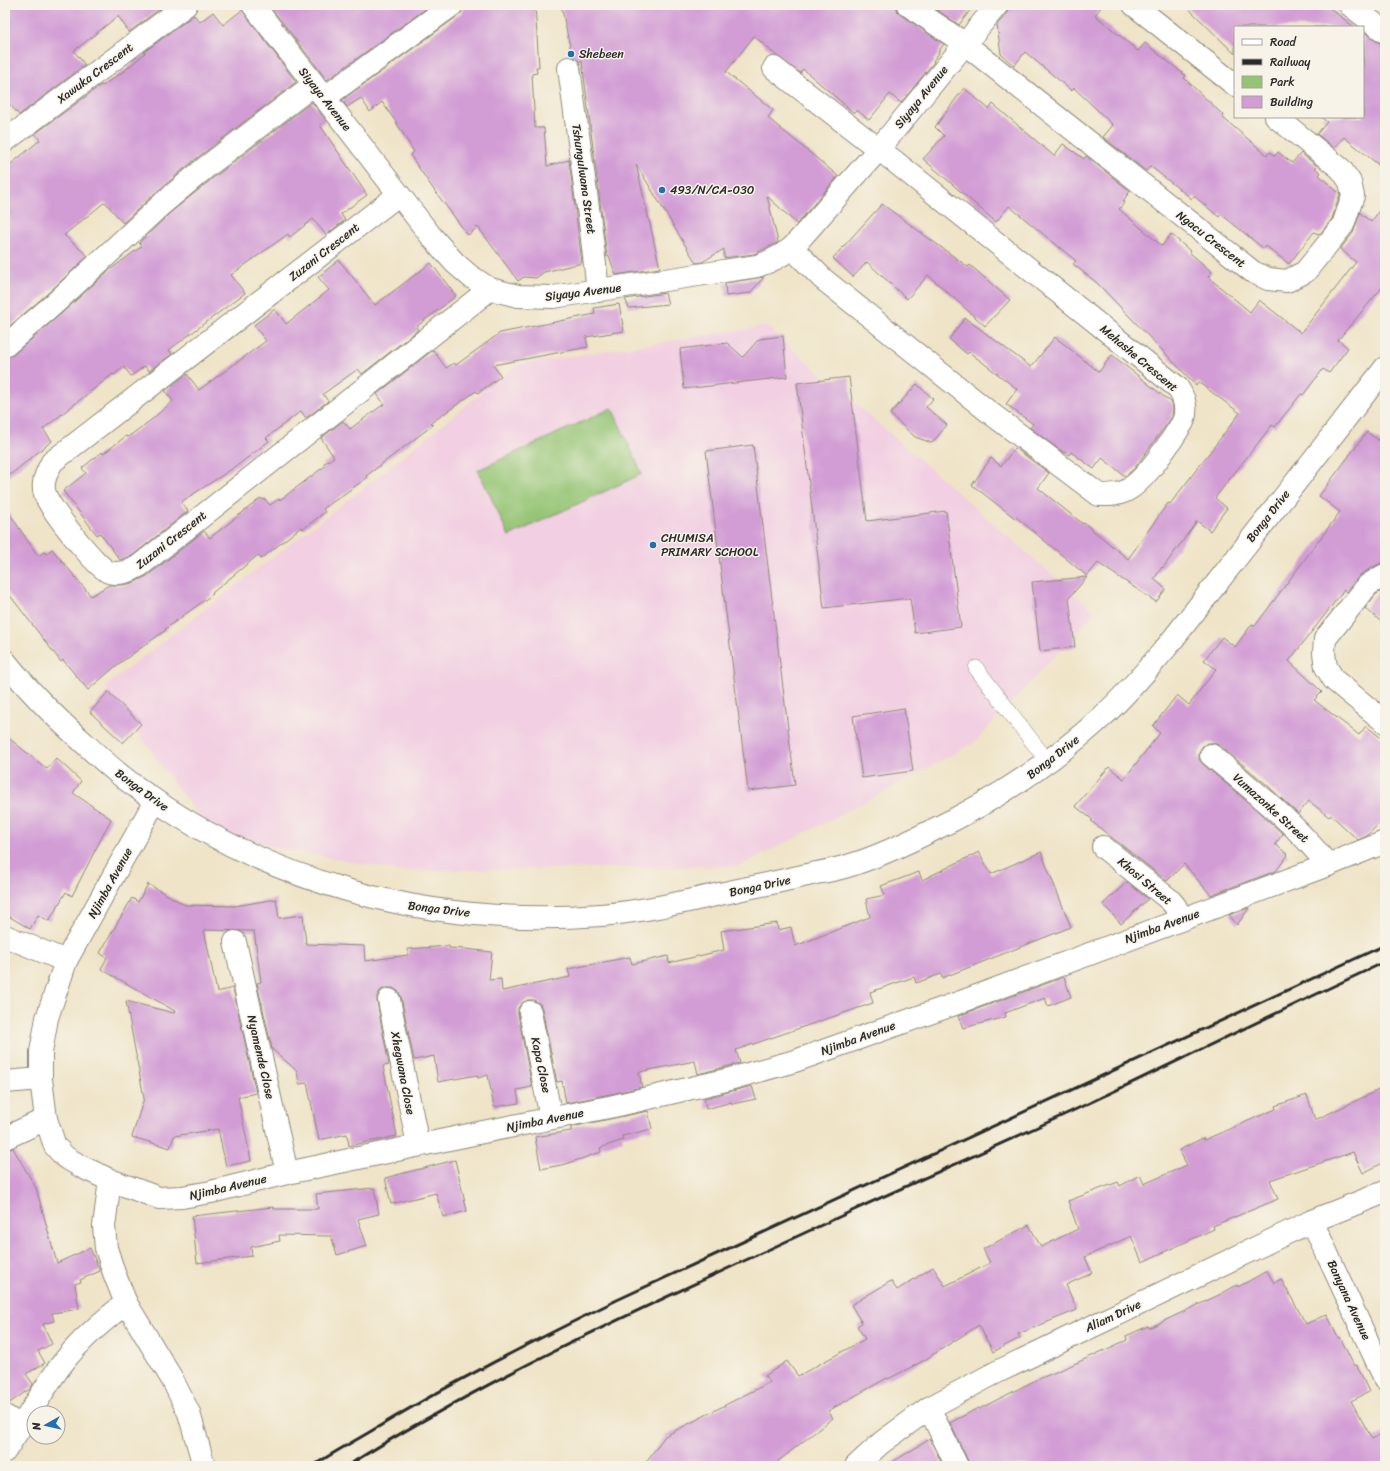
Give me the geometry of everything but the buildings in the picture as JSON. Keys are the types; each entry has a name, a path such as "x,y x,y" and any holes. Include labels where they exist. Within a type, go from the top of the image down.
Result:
{"street":[{"name":"Xawuka Crescent","path":"5,141 186,5"},
{"name":"Siyaya Avenue","path":"253,5 398,195 455,263 470,276 490,289 518,296 553,297 757,266 782,255 792,248 878,150 997,5"},
{"path":"5,346 54,304 162,204 205,168 319,91 386,52 452,5"},
{"path":"908,5 964,44"},
{"path":"1134,5 1234,84"},
{"path":"1350,5 1385,32"},
{"name":"Ngacu Crescent","path":"964,44 1253,272 1268,279 1287,281 1305,272 1343,225 1353,196 1350,182 1341,168 1277,118"},
{"name":"Tshungulwana Street","path":"569,68 598,291"},
{"path":"774,68 878,150"},
{"name":"Mehashe Crescent","path":"792,248 823,279 988,412 1099,495 1117,494 1129,490 1141,480 1183,422 1186,415 1186,404 1177,387 878,150"},
{"name":"Zuzani Crescent","path":"398,195 52,462 46,474 44,484 45,494 51,507 103,569 110,572 120,573 132,570 139,566 490,289"},
{"name":"Bonga Drive","path":"5,661 43,705 61,722 112,768 155,800 195,826 242,850 300,876 344,890 400,904 445,912 498,916 550,917 602,915 661,908 850,866 892,851 981,806 1024,779 1061,753 1104,716 1166,648 1385,368"},
{"path":"1385,576 1368,585 1325,639 1324,653 1326,667 1334,680 1385,722"},
{"name":"Vumazonke Street","path":"1211,755 1282,815 1310,843 1328,865"},
{"name":"Njimba Avenue","path":"155,800 66,961 47,1018 41,1052 41,1079 46,1119 55,1146 65,1157 110,1180 159,1198 171,1198 211,1192 287,1173 418,1145 614,1106 726,1080 795,1061 966,1000 1328,865 1385,842"},
{"name":"Khosi Street","path":"1103,847 1170,900 1182,919"},
{"path":"5,936 66,961"},
{"name":"Nyamende Close","path":"235,942 287,1173"},
{"name":"Xhegwana Close","path":"389,1000 418,1145"},
{"name":"Kapa Close","path":"530,1012 552,1118"},
{"path":"5,1082 41,1079"},
{"path":"5,1138 46,1119"},
{"path":"110,1180 104,1226 106,1248 114,1273 126,1303 172,1379 189,1413 204,1466"},
{"name":"Aliam Drive","path":"856,1466 881,1443 929,1408 1025,1358 1312,1221 1385,1192"},
{"name":"Banyana Avenue","path":"1312,1221 1385,1379"},
{"path":"5,1451 13,1421 83,1340 103,1321 126,1303"},
{"path":"929,1408 957,1466"}],"lane":[{"path":"976,668 1048,762"}],"shaded area":[{"name":"CHUMISA PRIMARY SCHOOL","path":"766,326 1095,612 975,742 856,807 739,866 400,871 211,835 105,686 378,477 516,365"}],"green space":[{"path":"612,408 642,474 509,536 478,470"}],"railway":[{"path":"313,1466 403,1412 463,1379 524,1346 617,1300 1385,945"},
{"path":"347,1466 408,1429 470,1395 597,1330 854,1210 1009,1140 1385,962"}],"place":[{"name":"Shebeen","path":"571,54"},
{"name":"493/N/CA-030","path":"662,190"},
{"name":"CHUMISA PRIMARY SCHOOL","path":"653,545"}]}
